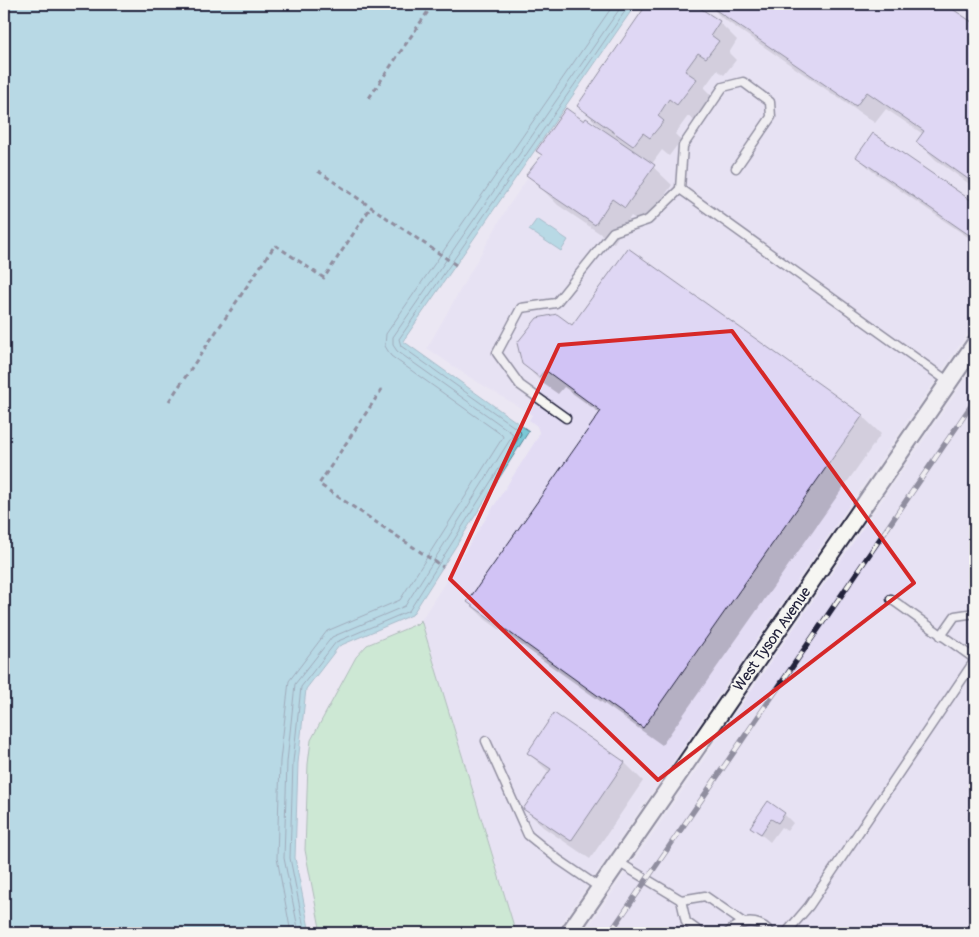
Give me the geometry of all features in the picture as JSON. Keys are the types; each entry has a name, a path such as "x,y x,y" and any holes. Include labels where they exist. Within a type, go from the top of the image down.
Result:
{"street":[{"name":"West Tyson Avenue","path":"569,933 975,344"}],"lane":[{"path":"566,418 520,385 497,353 521,308 556,303 613,232 648,220 680,189 683,146 723,87 743,82 770,102 771,116 736,168"},
{"path":"680,189 949,382"},
{"path":"786,933 809,906 975,660 891,600"},
{"path":"941,636 955,616 975,613"},
{"path":"486,741 528,835 559,860 600,888"},
{"path":"618,862 680,900 705,896 744,923"},
{"path":"680,900 686,922 701,933"},
{"path":"728,933 733,928 744,923 757,923 764,926 771,933"}],"path":[{"path":"369,98 433,4"},
{"path":"318,171 456,265"},
{"path":"170,401 274,245 324,278 371,207"},
{"path":"382,389 319,484 443,567"}],"highlighted area":[{"path":"732,331 914,583 658,780 450,579 559,345"}],"shaded area":[{"path":"648,4 975,4 975,323 555,933 516,933 421,620 538,437 539,432 537,426 529,420 532,415 466,375 427,348 507,208"},
{"path":"975,365 975,933 584,933"}],"green space":[{"path":"421,620 516,933 321,933 305,850 308,764 311,740 356,657 367,645 417,624"}],"water":[{"path":"4,4 636,4 403,341 529,431 412,615 339,646 306,689 298,763 295,858 310,933 4,933"},
{"path":"537,219 568,240 561,251 529,230"}],"building":[{"path":"647,4 694,4 720,21 711,35 719,41 706,58 698,53 685,71 697,79 677,105 669,99 658,116 664,121 650,138 643,133 633,146 577,106"},
{"path":"707,4 747,4 752,7 755,4 945,4 975,24 975,184 916,142 924,131 867,92 856,106"},
{"path":"566,108 584,121 586,118 655,165 625,208 612,199 595,225 539,187 540,185 526,175 542,155 536,151"},
{"path":"873,133 975,203 975,239 856,157"},
{"path":"628,248 863,415 643,728 467,602 601,411 545,370 539,377 522,364 517,343 537,318 557,314 572,325"},
{"path":"554,713 625,762 571,841 523,809 551,769 527,753"},
{"path":"768,801 785,813 778,823 771,819 761,834 750,827"}],"railway":[{"path":"610,933 975,400"}]}
